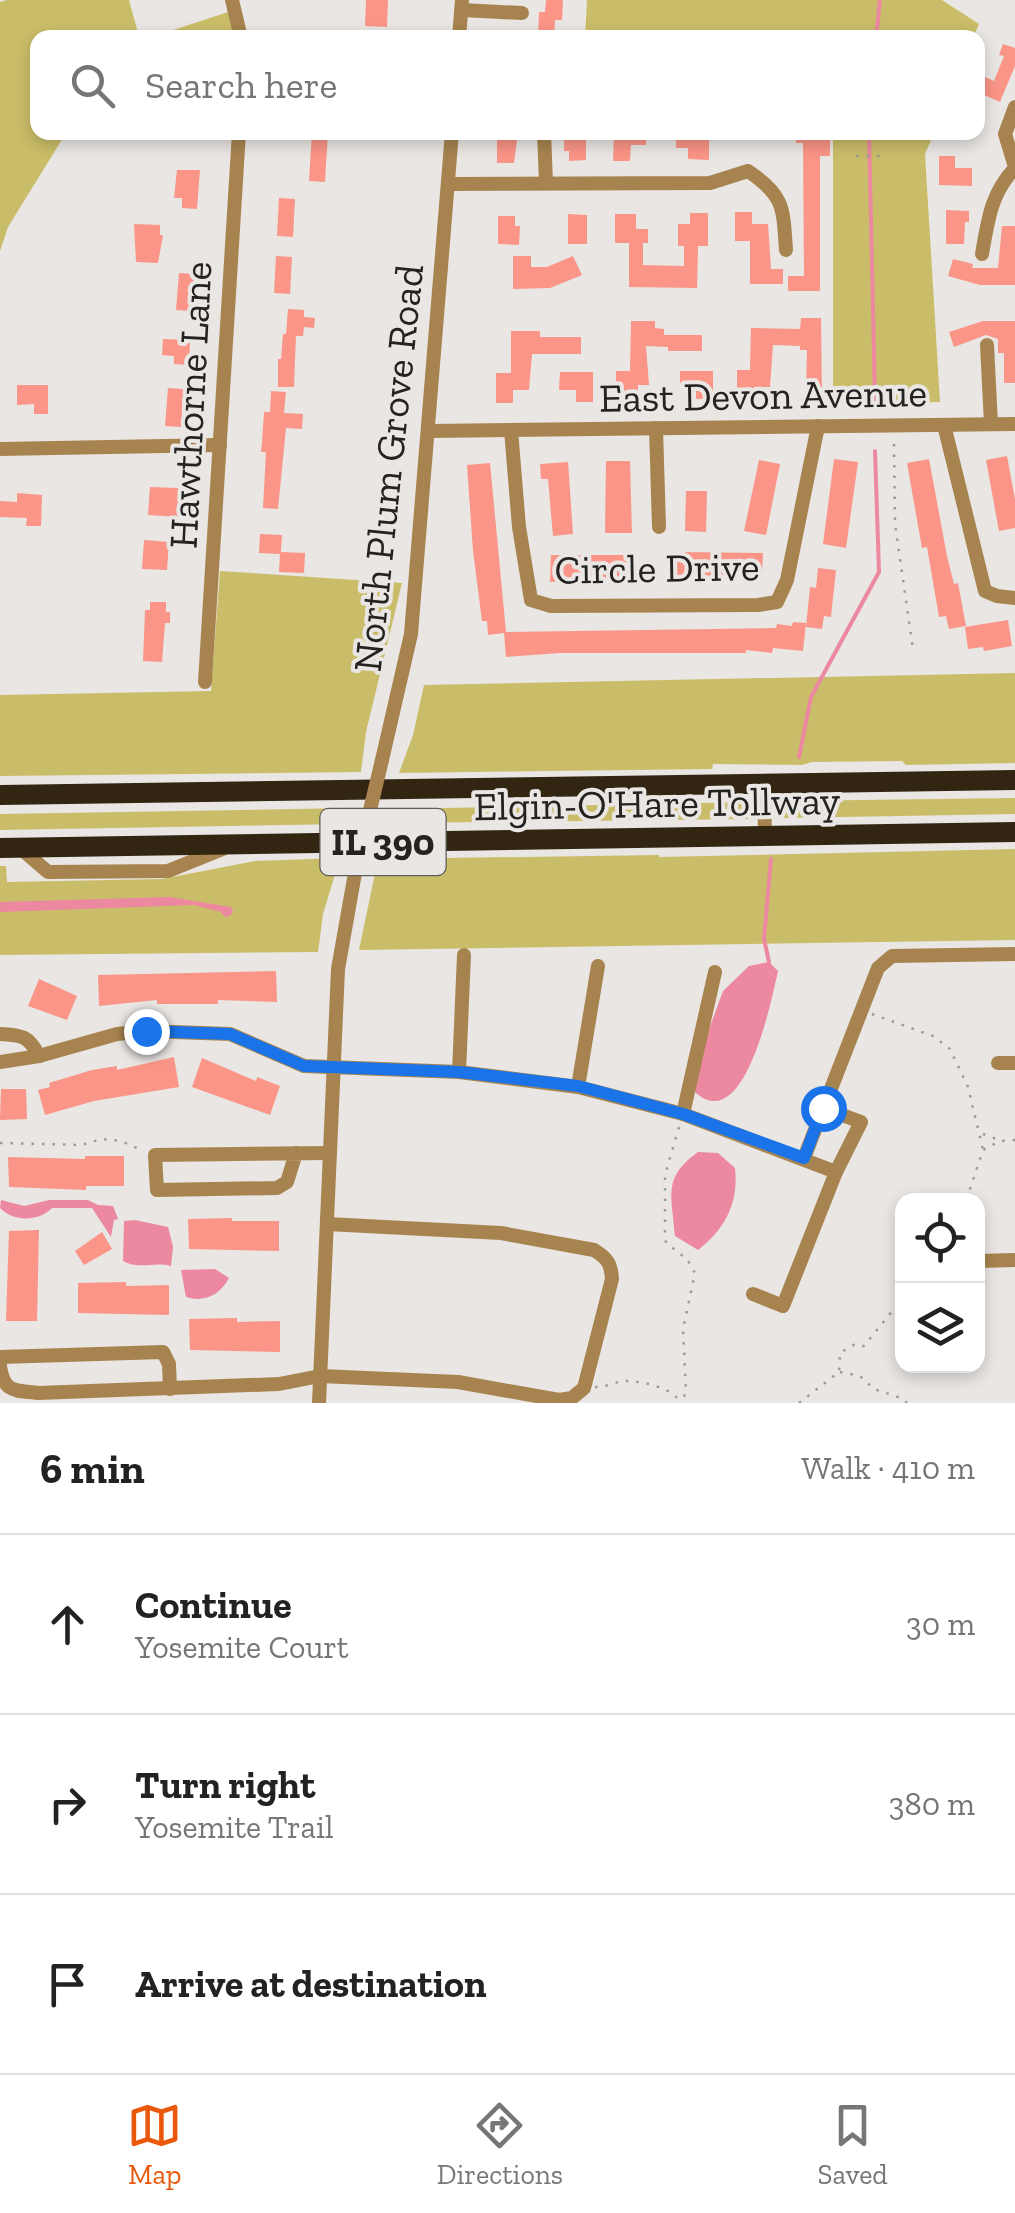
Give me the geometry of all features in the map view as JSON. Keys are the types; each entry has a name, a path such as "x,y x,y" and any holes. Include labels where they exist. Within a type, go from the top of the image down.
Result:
{"highway":[{"name":"Elgin-O'Hare Tollway","path":"0,795 1015,780"},
{"name":"Elgin-O'Hare Tollway","path":"10,848 1015,832"}],"street":[{"path":"232,0 239,30"},
{"path":"460,30 462,5 522,13"},
{"path":"982,254 992,200 1015,168 1006,134 1015,107"},
{"name":"Hawthorne Lane","path":"205,682 239,140"},
{"name":"North Plum Grove Road","path":"319,1403 338,969 354,872 411,634 451,140"},
{"path":"544,140 546,183"},
{"path":"448,184 710,183 748,171 772,187 782,203 786,250"},
{"path":"987,345 991,424"},
{"name":"East Devon Avenue","path":"430,431 1015,424"},
{"path":"944,425 986,591 1015,598"},
{"name":"Circle Drive","path":"511,430 519,527 531,600 552,606 758,605 777,602 787,580 818,426"},
{"path":"656,428 659,527"},
{"path":"0,449 220,445"},
{"path":"764,784 765,836"},
{"path":"804,1158 878,968 892,956 1015,954"},
{"path":"459,1072 464,955"},
{"path":"578,1086 598,966"},
{"path":"683,1114 715,972"},
{"path":"0,1034 29,1038 38,1056"},
{"path":"0,1062 38,1056 117,1034 230,1034 304,1066 459,1072 578,1086 683,1114 836,1172"},
{"path":"998,1063 1015,1063"},
{"path":"753,1294 782,1306 860,1122 823,1108"},
{"path":"296,1153 287,1182 276,1188 157,1190 156,1154 296,1153 330,1153"},
{"path":"0,1366 2,1382 10,1389 38,1394 279,1384 320,1376 458,1382 559,1400 572,1398 584,1388 612,1279 611,1266 594,1250 501,1232 327,1224"},
{"path":"985,1261 1015,1260"},
{"path":"0,1358 162,1352 169,1364 170,1388"}],"path":[{"path":"856,156 882,156"},
{"path":"894,444 895,524 914,648"},
{"path":"862,1009 892,1024 933,1036 950,1049 968,1087 981,1133 983,1150 970,1193"},
{"path":"584,1388 604,1388 625,1380 668,1390 682,1403 686,1390 683,1329 695,1274 687,1258 666,1243 665,1234 666,1176 683,1114"},
{"path":"981,1133 1000,1141"},
{"path":"0,1143 81,1146 102,1138 156,1154"},
{"path":"983,1150 1000,1141 1015,1140"},
{"path":"839,1372 840,1353 856,1344 864,1346 895,1308"},
{"path":"860,1376 869,1369"},
{"path":"799,1403 839,1372 860,1376 874,1389 906,1403"}],"shaded area":[{"path":"129,0 137,30 30,30 30,140 62,140 8,227 0,251 0,2"},
{"path":"587,0 942,0 979,24 976,30 585,30"},
{"path":"228,12 232,30 173,30"},
{"path":"833,140 931,140 925,154 940,402 833,404"},
{"path":"220,571 402,583 366,732 361,772 0,776 0,695 211,691"},
{"path":"1015,673 1015,763 812,762 713,764 712,769 399,773 413,735 424,685"},
{"path":"1015,798 1015,814 784,818 775,809 777,803 784,801"},
{"path":"751,802 756,810 752,819 386,823 390,809"},
{"path":"352,808 348,824 0,830 0,814"},
{"path":"1015,849 1015,940 359,950 378,859"},
{"path":"340,858 323,914 318,952 0,955 0,866 6,866 7,882 162,879 255,861"},
{"path":"170,897 231,907 233,911 225,917 221,912 194,905 0,912 0,902"},
{"path":"769,962 778,971 752,1060 741,1082 728,1096 712,1101 695,1092 697,1062 723,991 749,966"},
{"path":"698,1152 718,1153 735,1168 736,1181 723,1224 698,1250 675,1236 671,1198 679,1170"},
{"path":"1,1200 24,1206 49,1200 88,1200 113,1206 118,1219 114,1220 111,1237 92,1208 52,1208 40,1216 26,1218 12,1216 0,1208"},
{"path":"124,1221 168,1227 173,1247 171,1266 123,1261"},
{"path":"215,1269 229,1278 221,1289 205,1298 186,1297 181,1270"}],"building":[{"path":"366,0 388,0 387,27 365,26"},
{"path":"546,0 563,0 562,20 555,20 554,30 538,30 539,12 545,12"},
{"path":"1003,44 1015,48 1015,66 1000,102 985,95 985,77 994,81 1004,56 999,55"},
{"path":"312,140 328,140 325,182 309,181"},
{"path":"497,140 517,140 514,163 497,163"},
{"path":"564,140 586,140 586,160 569,161 569,151 564,151"},
{"path":"614,140 646,140 646,145 631,145 630,161 613,161"},
{"path":"676,140 709,140 709,160 688,159 688,148 676,148"},
{"path":"830,140 830,156 820,156 820,291 788,291 788,276 804,276 803,143 796,143"},
{"path":"939,156 955,156 955,168 972,168 972,186 939,185"},
{"path":"177,170 200,170 197,209 182,208 182,198 174,198"},
{"path":"279,198 295,199 293,237 277,236"},
{"path":"946,210 969,211 964,244 946,244"},
{"path":"735,212 752,212 752,224 768,224 771,269 783,269 783,284 750,284 750,241 735,241"},
{"path":"690,213 708,213 708,246 698,246 697,288 629,287 629,243 615,243 615,214 636,214 636,229 648,229 648,243 643,243 643,265 684,266 684,246 678,246 678,224 690,224"},
{"path":"568,214 587,215 587,244 568,244"},
{"path":"498,216 515,216 515,226 520,226 519,245 498,244"},
{"path":"134,224 160,225 163,235 158,263 136,262"},
{"path":"1002,226 1015,226 1015,285 980,285 948,276 953,259 973,264 972,268 998,268"},
{"path":"276,256 292,257 290,294 274,293"},
{"path":"513,256 531,256 531,267 547,267 573,256 582,275 550,288 513,289"},
{"path":"179,273 195,274 192,311 176,310"},
{"path":"288,309 304,310 304,317 315,318 314,328 304,327 303,336 296,336 294,387 278,387 278,359"},
{"path":"801,318 821,318 822,398 806,398 807,350 773,345 770,387 754,387 754,399 737,399 737,370 750,370 751,328 800,329"},
{"path":"631,321 655,321 655,328 664,329 664,335 702,335 702,351 668,351 668,347 646,346 649,385 638,385 638,401 616,401 616,371 630,371"},
{"path":"983,321 1015,321 1015,383 1004,383 1004,353 998,353 998,339 986,335 954,347 949,332"},
{"path":"511,331 540,331 540,337 581,337 581,354 532,354 529,390 513,390 513,403 496,403 496,373 511,373"},
{"path":"163,339 190,340 189,365 174,364 174,356 162,355"},
{"path":"680,371 713,371 713,399 696,399 696,384 680,383"},
{"path":"560,372 593,372 593,402 576,402 576,390 559,390"},
{"path":"17,385 48,385 48,414 34,414 34,404 17,405"},
{"path":"168,388 184,389 181,427 165,426"},
{"path":"271,391 286,392 284,413 303,414 302,429 286,428 278,509 263,508 266,452 261,452 264,412 270,412"},
{"path":"1007,456 1015,499 1015,528 999,531 986,460"},
{"path":"834,459 858,462 846,548 823,544"},
{"path":"929,459 947,556 954,584 958,583 966,626 949,629 946,616 939,617 907,463"},
{"path":"759,460 780,464 766,535 744,531"},
{"path":"606,461 630,461 632,533 605,533"},
{"path":"568,462 573,534 553,536 548,479 541,479 540,464"},
{"path":"490,463 506,632 776,628 777,624 792,626 793,622 806,623 803,651 773,648 772,653 746,650 506,657 504,633 488,635 487,621 482,621 473,551 467,465"},
{"path":"150,487 178,488 180,517 148,515"},
{"path":"686,491 707,491 706,532 685,531"},
{"path":"17,493 42,495 41,526 26,526 27,518 0,517 0,501 17,502"},
{"path":"260,534 282,535 281,552 305,553 304,573 279,572 280,554 259,553"},
{"path":"144,540 169,542 167,570 142,569"},
{"path":"677,552 763,553 762,573 676,579"},
{"path":"551,555 637,555 637,578 550,582"},
{"path":"818,568 836,570 831,617 824,616 822,629 806,627 810,587 816,588"},
{"path":"150,602 166,602 166,612 170,612 170,623 165,623 162,662 143,661 145,610 150,610"},
{"path":"1008,620 1012,646 984,651 983,647 968,649 965,627"},
{"path":"276,971 277,1002 157,1004 157,1000 99,1006 98,975"},
{"path":"39,979 77,996 67,1020 28,1006"},
{"path":"174,1057 179,1087 94,1101 45,1115 38,1090 50,1087 49,1083 92,1070 117,1066 117,1070"},
{"path":"202,1058 256,1081 257,1077 280,1086 270,1115 192,1087"},
{"path":"1,1089 26,1089 27,1119 0,1120"},
{"path":"124,1156 124,1186 86,1186 86,1190 9,1187 8,1157"},
{"path":"188,1219 279,1221 279,1251 189,1249"},
{"path":"39,1230 37,1321 6,1321 9,1231"},
{"path":"102,1232 112,1249 84,1265 75,1251"},
{"path":"126,1282 126,1286 169,1285 169,1315 78,1313 78,1283"},
{"path":"237,1318 237,1322 280,1321 280,1352 190,1350 189,1319"}],"waterway":[{"path":"877,30 880,0"},
{"path":"869,140 875,399"},
{"path":"799,757 811,697 879,572 875,451"},
{"path":"769,962 764,939 771,859"}],"route":[{"path":"146,1031 230,1034 304,1066 459,1072 578,1086 683,1114 804,1158 823,1108"}]}
